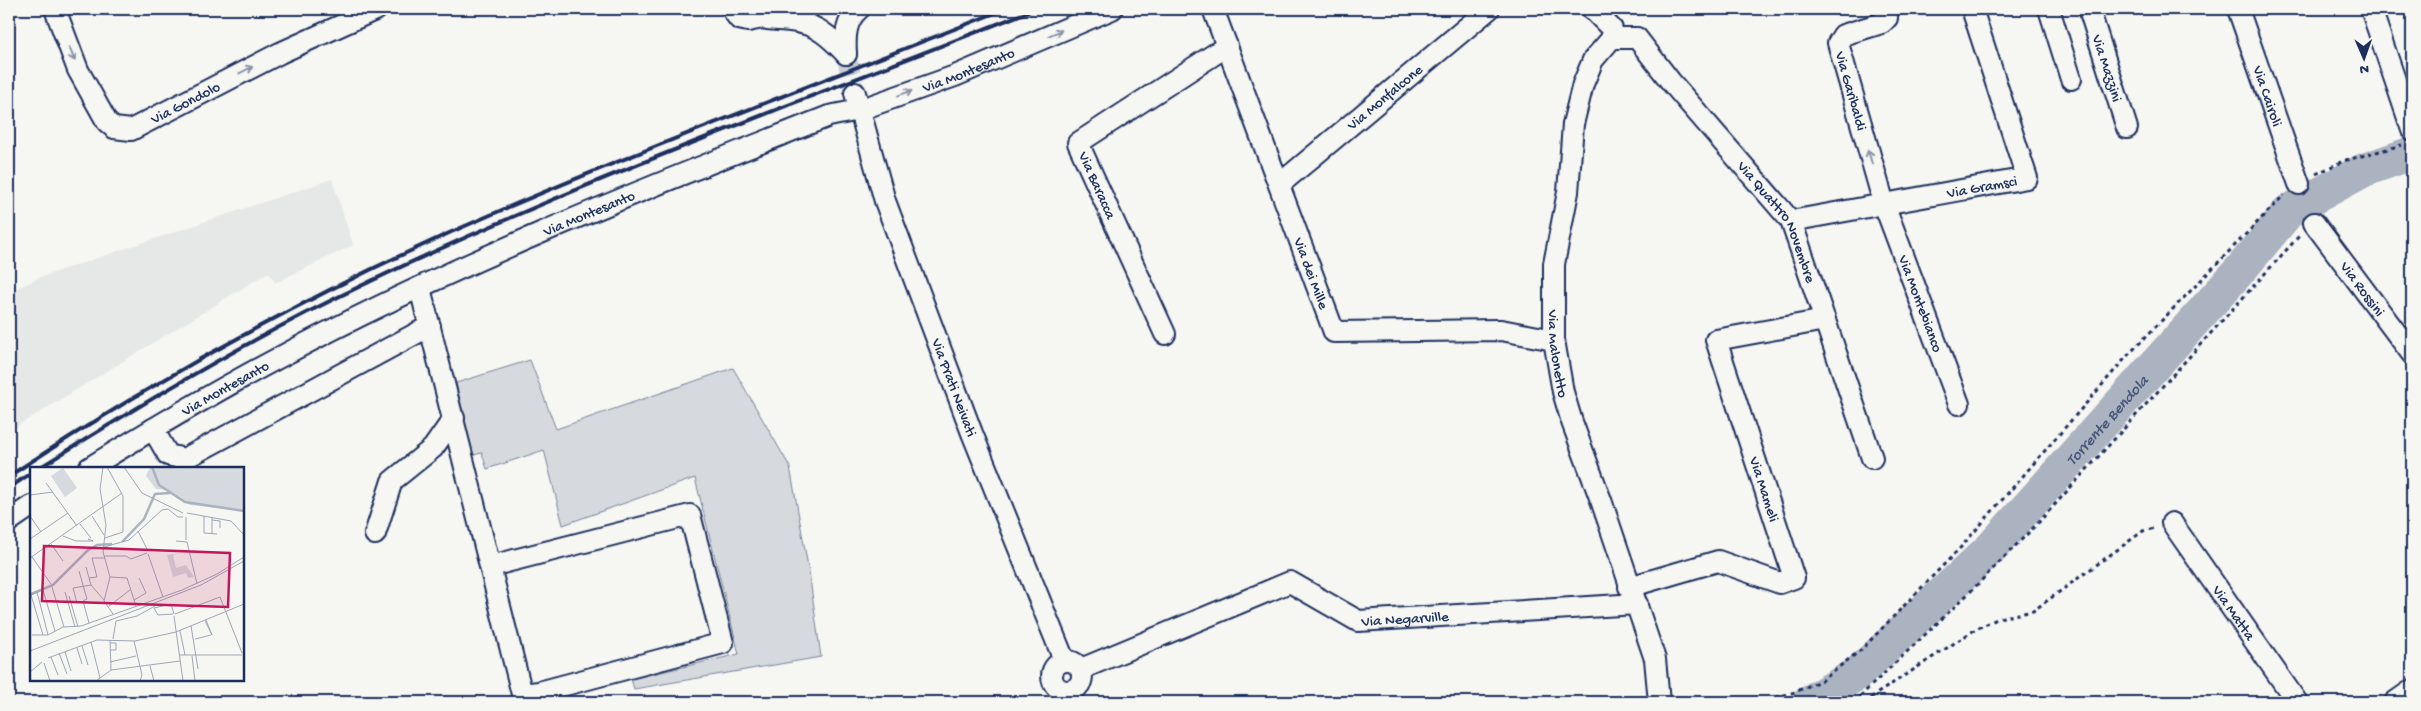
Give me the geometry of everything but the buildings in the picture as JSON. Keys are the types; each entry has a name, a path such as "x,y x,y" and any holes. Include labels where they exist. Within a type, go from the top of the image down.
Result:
{"street":[{"name":"Via Gondolo","path":"55,9 78,70 106,122 114,128 131,130 280,53 377,9"},
{"path":"732,9 739,19 748,21 808,9"},
{"path":"767,18 797,21 819,28 828,34 846,54 846,29 850,20 859,9"},
{"name":"Via Montesanto","path":"92,467 153,429 282,356 420,288 605,205 828,116 857,101 954,76 1112,9"},
{"name":"Via dei Mille","path":"1213,9 1334,332 1502,330 1554,340"},
{"name":"Via Monfalcone","path":"1280,184 1489,9"},
{"path":"1592,9 1612,29 1612,38"},
{"name":"Via Garibaldi","path":"1884,204 1838,44 1843,35 1882,23 1887,18 1887,9"},
{"name":"Via Gramsci","path":"1791,221 2026,178 1972,9"},
{"path":"2049,9 2071,79"},
{"name":"Via Mazzini","path":"2089,9 2127,128"},
{"name":"Via Cairoli","path":"2238,9 2299,184"},
{"path":"2371,9 2408,137"},
{"name":"Via Quattro Novembre","path":"1612,38 1637,38 1671,82 1791,221 1872,458"},
{"name":"Via Malonetto","path":"1612,38 1593,60 1583,84 1573,124 1568,192 1554,264 1554,340 1563,392 1572,422 1602,503 1655,659 1659,702"},
{"name":"Via Baracca","path":"1166,334 1078,142 1227,46"},
{"name":"Via Prati Neivati","path":"857,101 885,201 942,355 1072,664"},
{"name":"Via Montebianco","path":"1884,204 1959,404"},
{"name":"Via Rossini","path":"2314,223 2412,354"},
{"path":"420,288 523,698 539,692 723,643 690,515 491,566"},
{"name":"Via Mameli","path":"1633,596 1718,561 1780,583 1794,578 1716,340 1825,320"},
{"path":"153,429 168,456 184,459 430,326"},
{"path":"375,534 392,481 433,448 454,418"},
{"path":"9,521 30,507"},
{"name":"Via Matta","path":"2172,522 2297,702"},
{"name":"Via Negarville","path":"1072,664 1290,582 1358,621 1633,596"},
{"path":"1072,664 1082,679 1076,688 1074,696 1062,690 1052,680 1053,670 1072,664"},
{"path":"2395,702 2412,690"}],"path":[{"path":"1760,702 1795,692 1822,680 1862,649 1962,546 2129,354 2285,194 2299,184 2343,161 2408,137"},
{"path":"1854,702 1968,594 2039,522 2288,247 2314,223"},
{"path":"1864,702 1976,629 1999,618 2033,611 2144,531 2172,522"}],"shaded area":[{"path":"332,179 353,245 275,283 269,272 9,431 9,292 38,278"},
{"path":"530,360 556,429 733,368 790,467 809,572 821,657 634,689 631,679 739,654 695,478 563,525 544,450 487,469 482,453 473,455 456,383"}],"waterway":[{"name":"Torrente Bendola","path":"1809,702 1857,674 1990,549 2240,270 2289,211 2364,170 2412,153"}],"tunnel":[{"path":"846,54 855,93"}],"railway":[{"path":"9,476 69,437 192,364 254,329 381,265 572,180 1005,9"},
{"path":"41,467 238,349 306,313 395,270 576,190 1035,9"},
{"path":"9,488 30,474"}]}
